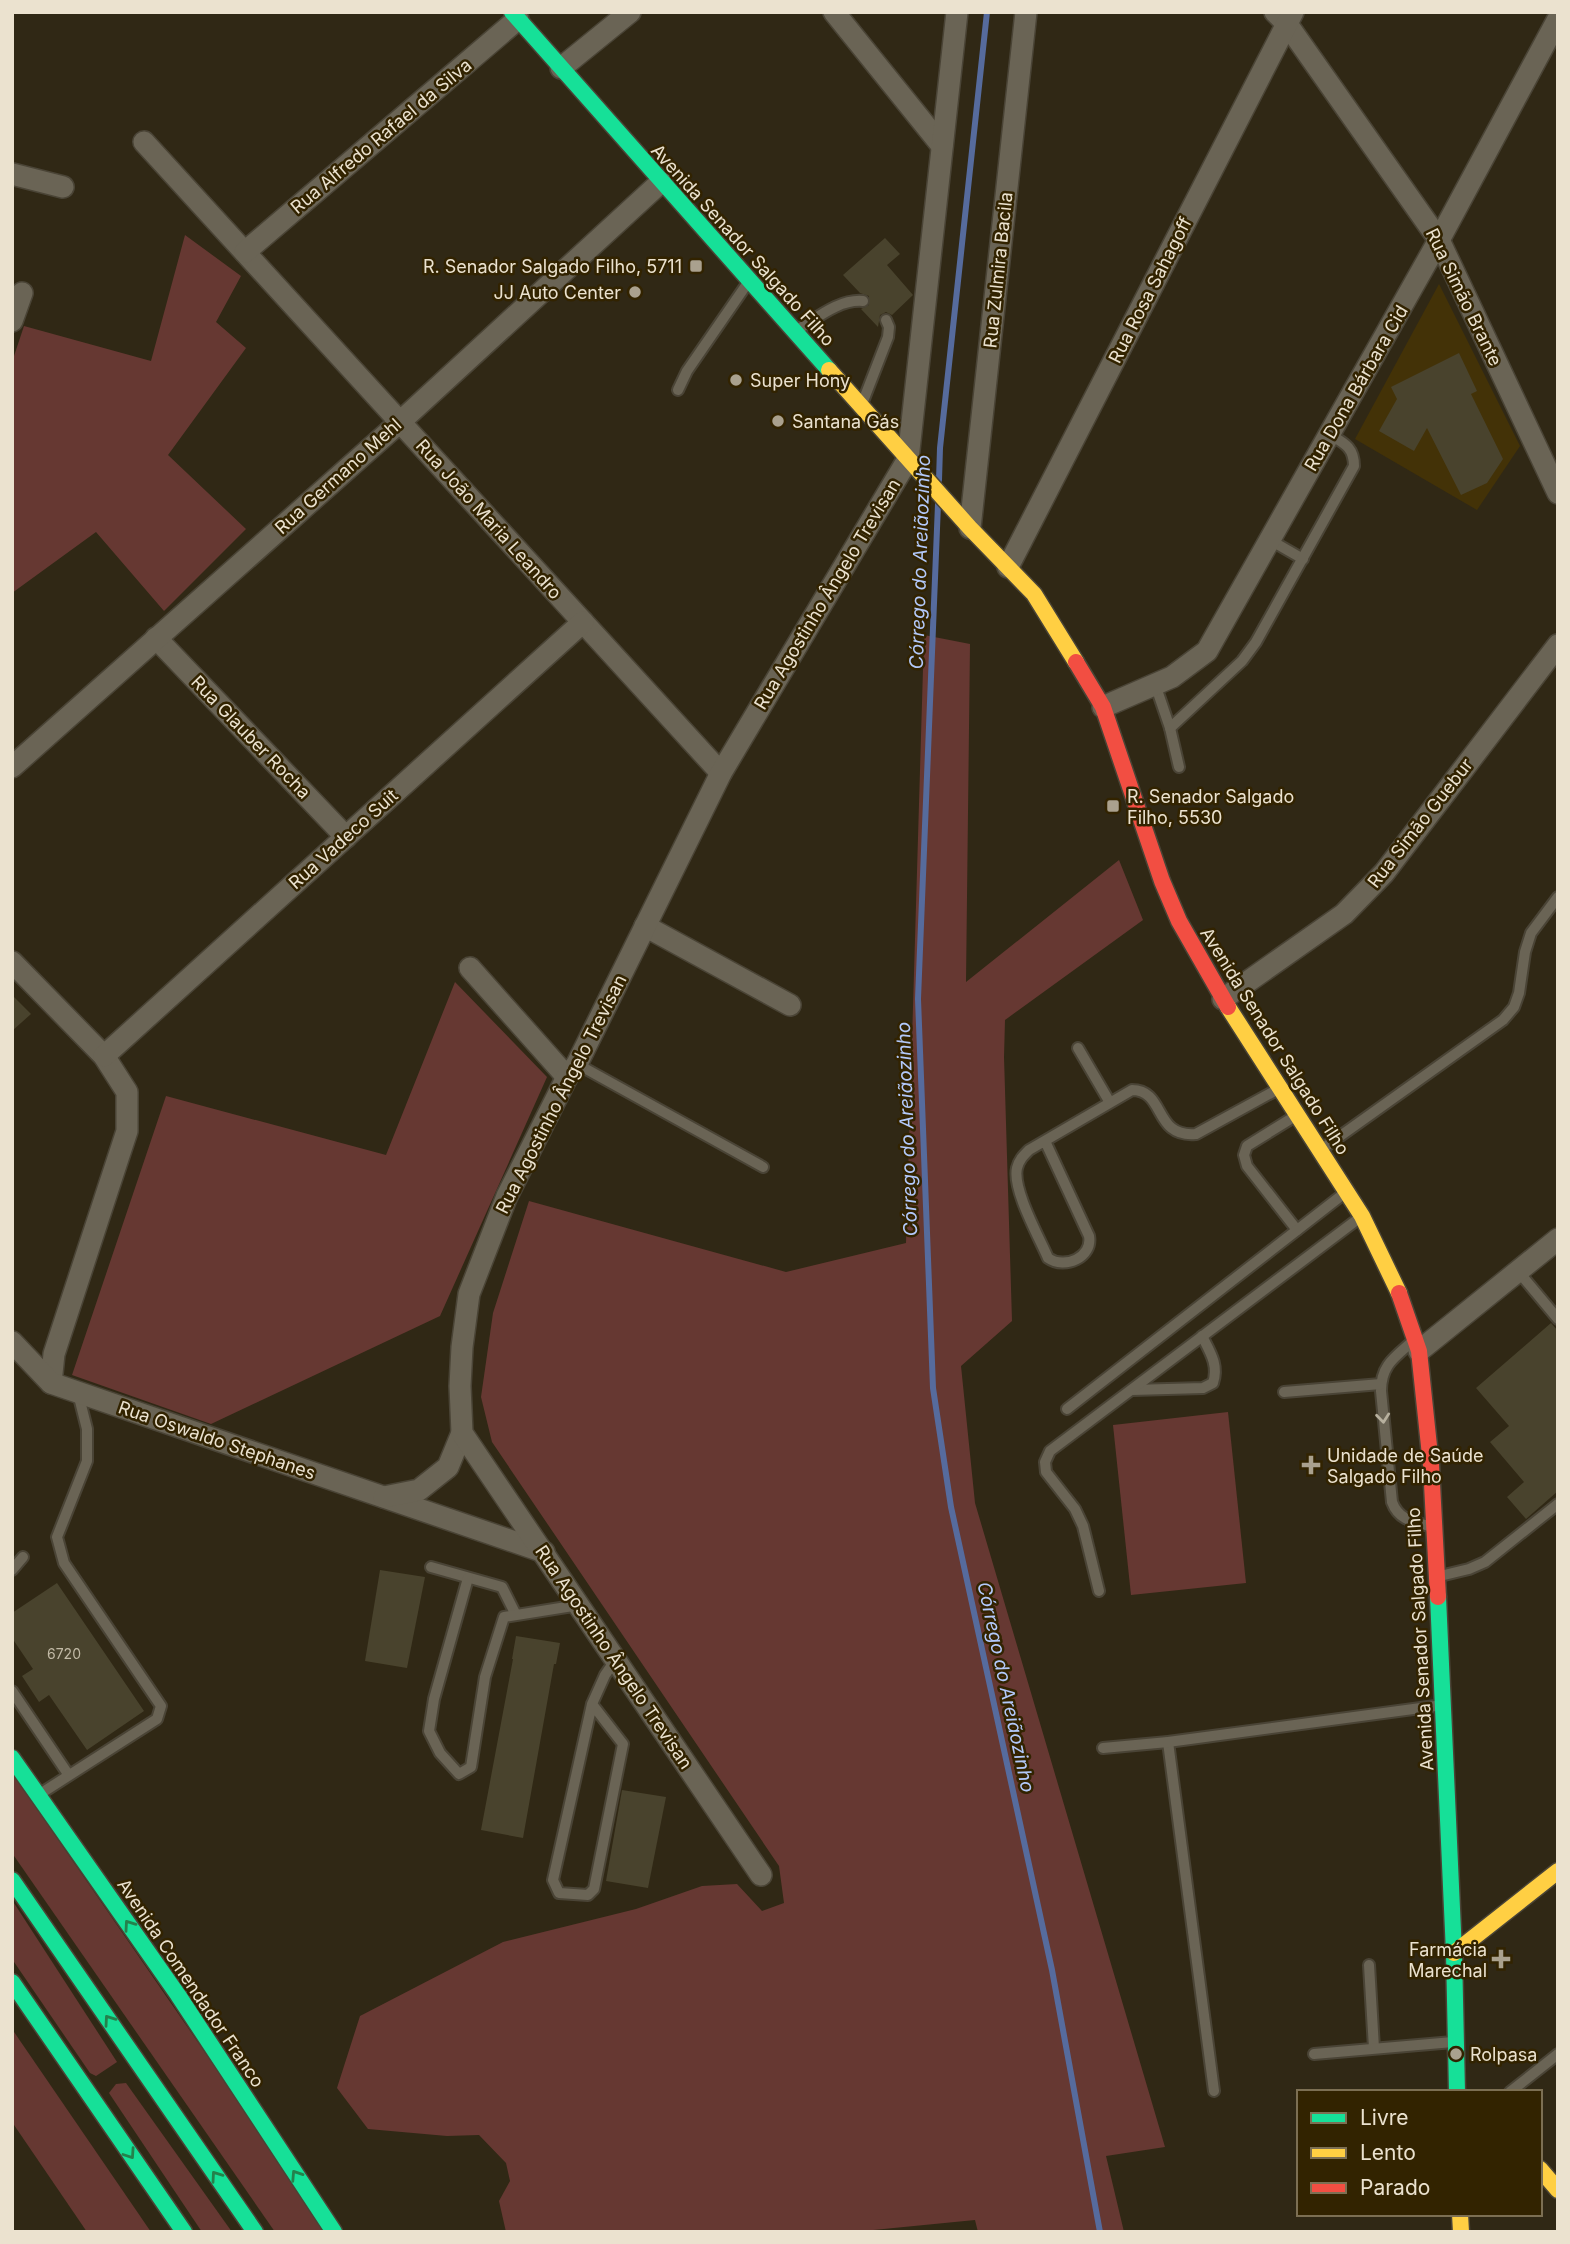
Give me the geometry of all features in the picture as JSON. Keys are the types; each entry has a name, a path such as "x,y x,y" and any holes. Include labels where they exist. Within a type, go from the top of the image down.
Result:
{"main road":[{"name":"Avenida Senador Salgado Filho","path":"515,16 948,504 1034,594 1103,707 1162,881 1179,921 1223,999 1362,1216 1395,1280 1417,1345 1431,1465 1454,1953 1457,2085"},
{"name":"Avenida Comendador Franco","path":"12,1758 178,1995 334,2232"},
{"path":"1454,1953 1558,1871"},
{"path":"12,1880 255,2232"},
{"path":"12,1982 184,2232"},
{"path":"122,2066 134,2066 148,2076"},
{"path":"91,2097 100,2077"},
{"path":"1542,2171 1558,2190"}],"street":[{"path":"561,68 630,12"},
{"path":"834,12 942,146"},
{"path":"908,459 957,12"},
{"name":"Rua Zulmira Bacila","path":"970,528 1026,12"},
{"name":"Rua Alfredo Rafael da Silva","path":"245,252 515,16"},
{"name":"Rua Simão Brante","path":"1285,16 1439,240 1558,494"},
{"name":"Rua Rosa Sahagoff","path":"1008,567 1285,16"},
{"name":"Rua Dona Bárbara Cid","path":"1103,707 1172,677 1207,651 1439,240 1558,19"},
{"name":"Rua João Maria Leandro","path":"144,142 722,773"},
{"path":"12,174 63,187"},
{"name":"Rua Germano Mehl","path":"12,767 400,422 661,182"},
{"path":"12,321 22,293"},
{"name":"Rua Agostinho Ângelo Trevisan","path":"761,1875 463,1433 460,1386 462,1348 469,1294 508,1196 722,773 908,459"},
{"name":"Rua Vadeco Suit","path":"104,1056 583,621"},
{"name":"Rua Glauber Rocha","path":"156,638 346,837"},
{"name":"Rua Simão Guebur","path":"1223,999 1343,914 1384,873 1558,645"},
{"path":"645,926 790,1005"},
{"path":"12,962 104,1056 127,1092 127,1131 54,1354 51,1383"},
{"path":"470,968 572,1070"},
{"path":"1417,1345 1558,1239"},
{"path":"12,1342 51,1383"},
{"name":"Rua Oswaldo Stephanes","path":"51,1383 544,1552"},
{"name":"Rua Oswaldo Stephanes","path":"383,1497 419,1490 439,1475 448,1467 463,1433"}],"lane":[{"path":"678,390 687,371 749,281"},
{"path":"794,331 843,303 863,301"},
{"path":"862,407 888,337 889,327 886,320"},
{"path":"1170,728 1242,661 1256,642 1354,466 1354,455 1350,447 1329,434"},
{"path":"1269,540 1303,559"},
{"path":"1155,684 1170,728 1179,767"},
{"path":"1320,1151 1503,1020 1514,1007 1519,993 1525,952 1531,933 1558,897"},
{"path":"1078,1048 1109,1101"},
{"path":"572,1070 763,1167"},
{"path":"1045,1141 1091,1245 1087,1252 1067,1264 1056,1264 1048,1258 1020,1193 1016,1171 1020,1158 1029,1150 1132,1090 1141,1090 1149,1096 1171,1129 1183,1135 1196,1134 1280,1088"},
{"path":"1297,1115 1247,1146 1244,1155 1247,1166 1297,1230"},
{"path":"1067,1409 1346,1192"},
{"path":"1099,1591 1083,1526 1068,1498 1046,1472 1045,1462 1050,1451 1362,1216"},
{"path":"1518,1271 1558,1319"},
{"path":"1132,1390 1203,1388 1213,1383 1217,1373 1215,1361 1202,1336"},
{"path":"1417,1345 1388,1363 1382,1373 1392,1502 1396,1513 1405,1519 1434,1527"},
{"path":"1284,1392 1381,1384"},
{"path":"38,1795 157,1719 161,1706 64,1563 57,1537 87,1461 87,1429 78,1393"},
{"path":"1437,1577 1485,1562 1558,1504"},
{"path":"12,1570 23,1557"},
{"path":"431,1567 502,1587 515,1614"},
{"path":"468,1578 434,1699 429,1731 440,1753 459,1774 471,1767 485,1677 505,1616 579,1605"},
{"path":"592,1704 623,1744 594,1889 588,1895 559,1893 553,1880 592,1704 605,1675 616,1660"},
{"path":"12,1690 68,1774"},
{"path":"1103,1748 1443,1706"},
{"path":"1168,1742 1214,2091"},
{"path":"1369,1965 1374,2048"},
{"path":"1314,2054 1456,2042"},
{"path":"1513,2090 1558,2054"}],"shaded area":[{"path":"185,235 241,276 216,322 246,348 168,455 246,529 164,611 96,532 12,593 12,362 24,326 151,361"},
{"path":"1439,284 1520,446 1477,510 1355,439"},
{"path":"924,635 970,644 966,982 1119,860 1143,920 1005,1020 1012,1321 961,1366 975,1503 1165,2147 1106,2156 1124,2232 978,2232 975,2220 853,2232 506,2232 499,2201 510,2181 506,2163 479,2135 447,2136 368,2129 337,2088 360,2016 503,1942 636,1909 702,1886 737,1884 762,1911 784,1903 779,1866 492,1442 481,1397 493,1313 529,1201 786,1272 906,1243"},
{"path":"455,982 547,1077 440,1316 211,1424 72,1375 166,1096 386,1155"},
{"path":"1228,1412 1246,1583 1131,1595 1113,1425"},
{"path":"12,1773 329,2232 275,2232 12,1853"},
{"path":"12,1900 117,2062 96,2076 90,2073 12,1959"},
{"path":"12,2029 151,2232 87,2232 12,2122"},
{"path":"126,2083 232,2232 202,2232 109,2093 116,2084"}],"building":[{"path":"885,238 900,254 887,265 913,295 892,315 886,312 880,315 878,327 861,309 869,305 869,296 860,293 843,275"},
{"path":"1459,353 1477,391 1471,394 1503,459 1487,483 1461,495 1427,428 1414,451 1379,431 1397,399 1391,387"},
{"path":"12,995 31,1014 12,1031"},
{"path":"1551,1323 1558,1331 1558,1491 1526,1519 1507,1497 1524,1482 1490,1442 1509,1426 1476,1388"},
{"path":"380,1570 425,1577 407,1668 365,1661"},
{"path":"57,1583 144,1711 87,1750 49,1695 39,1702 22,1676 33,1669 12,1638 12,1613"},
{"path":"516,1636 560,1643 523,1838 481,1830"},
{"path":"622,1790 666,1797 648,1888 606,1881"}],"waterway":[{"name":"Córrego do Areiãozinho","path":"939,480 940,448 987,12"},
{"name":"Córrego do Areiãozinho","path":"938,504 918,999 933,1388 951,1507 1052,1970 1100,2232"}],"traffic: fast":[{"path":"512,12 829,370"},
{"path":"1438,1597 1454,1953 1457,2090"},
{"path":"12,1758 178,1995 334,2232"},
{"path":"12,1880 255,2232"},
{"path":"12,1982 184,2232"}],"traffic: slow":[{"path":"829,370 970,528 1034,594 1076,662"},
{"path":"1228,1007 1362,1216 1399,1293"},
{"path":"1454,1953 1558,1871"},
{"path":"1542,2171 1558,2190"},
{"path":"1460,2216 1461,2232"}],"traffic: jam":[{"path":"1076,662 1103,707 1162,881 1179,921 1228,1007"},
{"path":"1399,1293 1419,1351 1431,1465 1438,1597"}],"place":[{"name":"R. Senador Salgado Filho, 5711","path":"696,266"},
{"name":"JJ Auto Center","path":"635,292"},
{"name":"Super Hony","path":"736,380"},
{"name":"Santana Gás","path":"778,421"},
{"name":"R. Senador Salgado Filho, 5530","path":"1113,806"},
{"name":"Unidade de Saúde Salgado Filho","path":"1311,1465"},
{"name":"Farmácia Marechal","path":"1501,1959"},
{"name":"Rolpasa","path":"1456,2054"}]}
